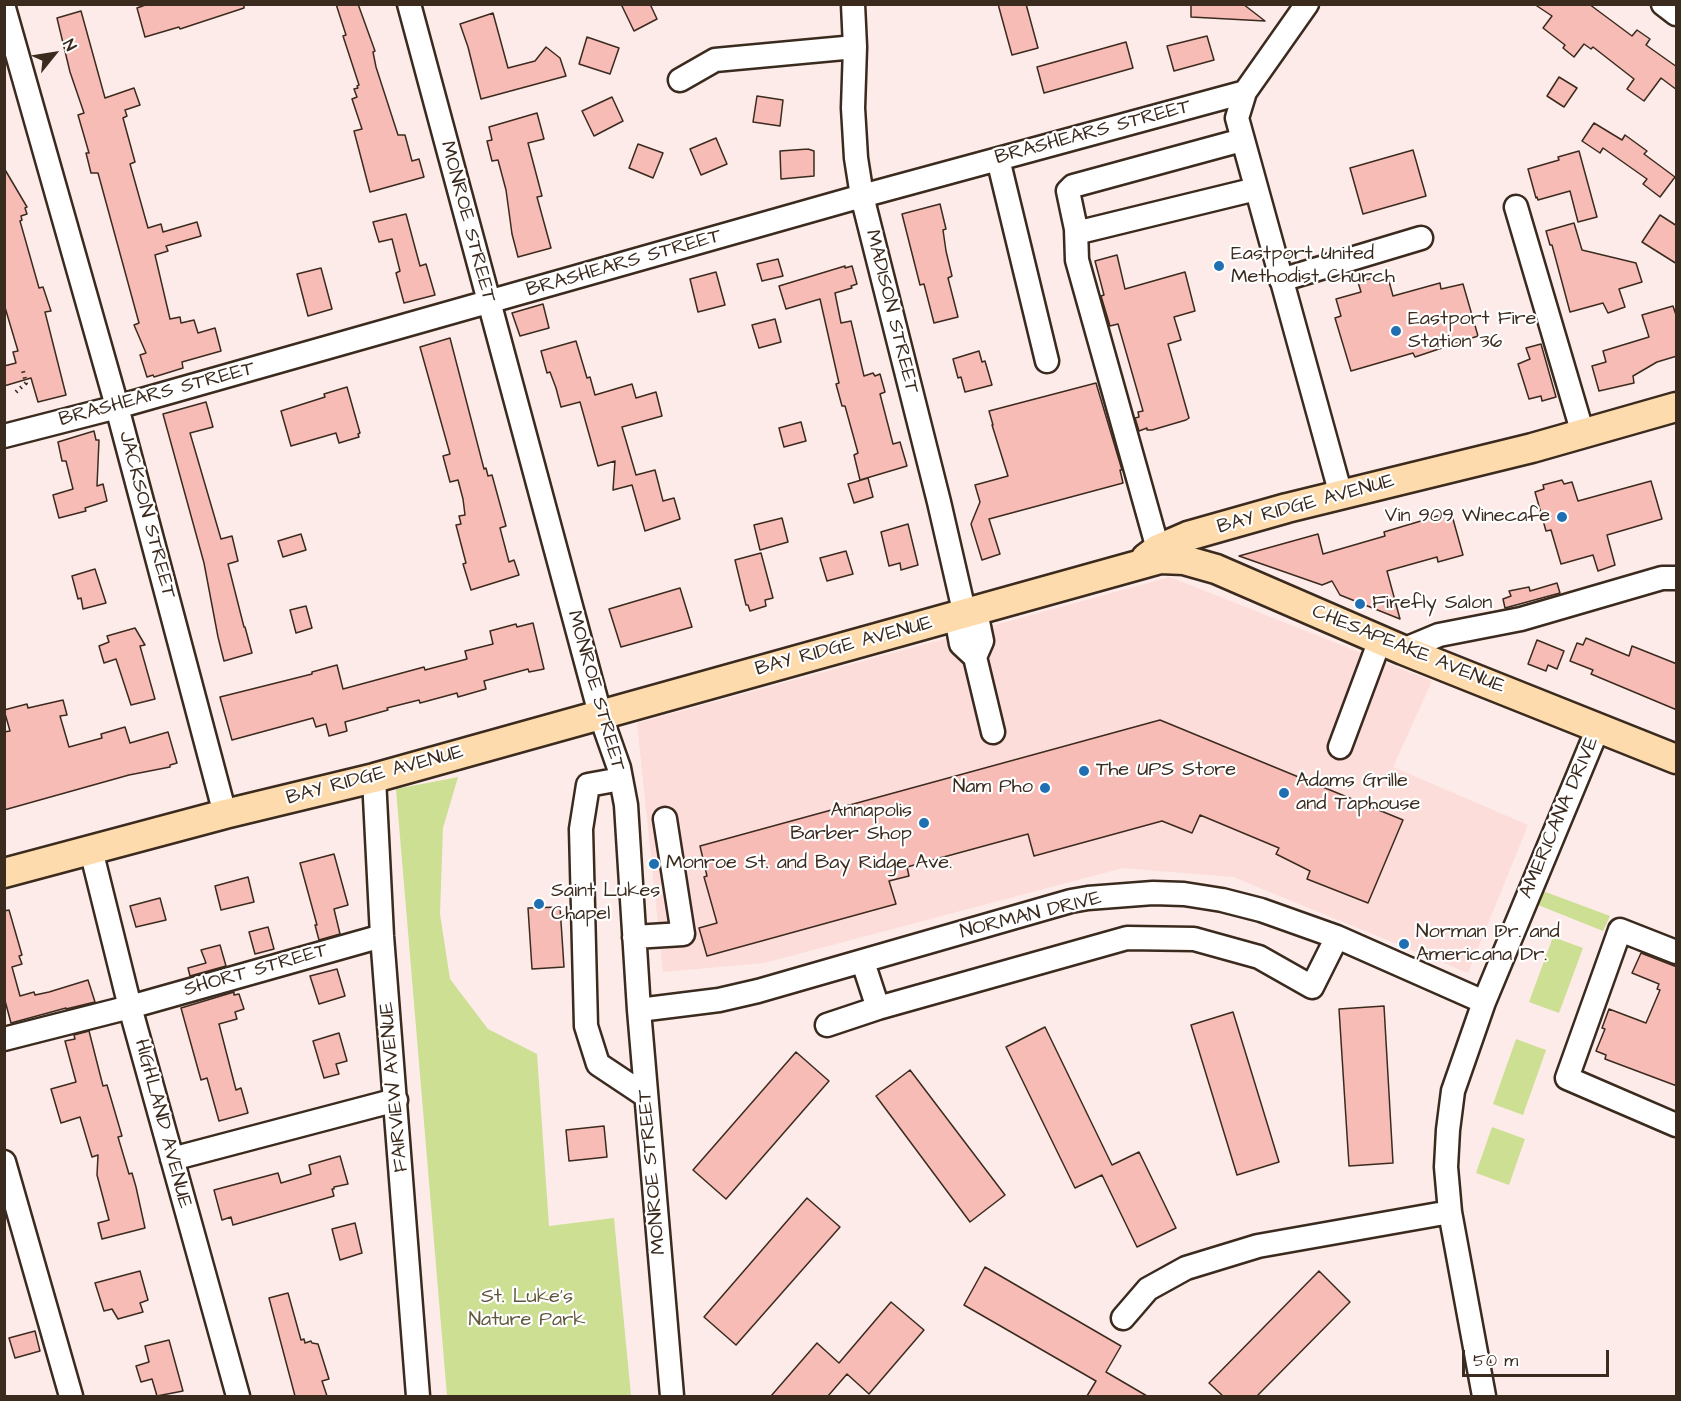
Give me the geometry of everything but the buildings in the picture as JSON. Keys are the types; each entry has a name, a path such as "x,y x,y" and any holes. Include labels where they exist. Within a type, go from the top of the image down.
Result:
{"main road":[{"name":"BAY RIDGE AVENUE","path":"4,873 225,814 374,778 965,615 1147,558 1188,536 1287,508 1583,434 1677,407"},
{"path":"1216,569 1227,546 1234,539 1272,524 1287,508"},
{"name":"CHESAPEAKE AVENUE","path":"1147,558 1184,560 1216,569 1391,645 1677,759"}],"street":[{"name":"MONROE STREET","path":"409,4 600,714 619,768 626,805 639,1010 672,1396"},
{"name":"MADISON STREET","path":"853,4 855,47 853,108 861,196 939,502 965,615 982,641 975,657 993,732"},
{"path":"1307,4 1245,92 1237,118 1341,495"},
{"path":"1663,4 1677,14"},
{"name":"JACKSON STREET","path":"4,8 117,406 225,814"},
{"path":"680,80 715,60 855,47"},
{"name":"BRASHEARS STREET","path":"4,436 861,196 1245,92"},
{"path":"1147,558 1077,260 1076,229 1068,191 1073,186 1242,140"},
{"path":"998,159 1047,361"},
{"path":"1076,229 1084,231 1256,189"},
{"path":"1516,207 1583,434"},
{"path":"1281,280 1421,238"},
{"path":"1340,747 1391,645 1521,619 1662,578 1677,578"},
{"name":"AMERICANA DRIVE","path":"1484,1396 1450,1212 1446,1167 1453,1091 1484,1002 1598,728"},
{"name":"FAIRVIEW AVENUE","path":"374,778 382,936 418,1396"},
{"path":"621,779 588,785 581,829 586,1026 598,1064 646,1096"},
{"path":"634,937 683,934 665,819"},
{"name":"HIGHLAND AVENUE","path":"91,850 130,1007 237,1396"},
{"name":"NORMAN DRIVE","path":"639,1010 719,1000 758,991 1071,901 1124,894 1184,894 1222,900 1261,910 1337,937 1484,1002"},
{"path":"1677,952 1620,930 1567,1078 1677,1125"},
{"name":"SHORT STREET","path":"4,1039 130,1007 382,936"},
{"path":"827,1025 878,1008 1127,938 1194,939 1259,957 1312,987 1337,937"},
{"path":"863,962 878,1008"},
{"path":"172,1159 396,1100"},
{"path":"4,1162 71,1396"},
{"path":"1124,1318 1148,1289 1186,1268 1258,1246 1450,1212"}],"path":[{"path":"16,392 26,383 23,372"}],"shaded area":[{"path":"1170,577 1432,681 1393,767 1528,825 1468,973 1233,877 1123,868 764,963 663,972 637,723"}],"green space":[{"name":"St. Luke's Nature Park","path":"458,777 443,828 440,914 450,979 488,1029 537,1054 549,1226 614,1218 631,1396 447,1396 396,789"},
{"path":"1543,891 1610,916 1603,931 1538,905"},
{"path":"1553,937 1583,948 1559,1013 1529,1002"},
{"path":"1516,1039 1546,1050 1523,1115 1493,1104"},
{"path":"1492,1127 1525,1139 1509,1185 1476,1173"}],"place":[{"name":"Eastport United Methodist Church","path":"1219,266"},
{"name":"Eastport Fire Station 36","path":"1396,331"},
{"name":"Vin 909 Winecafe","path":"1562,517"},
{"name":"Firefly Salon","path":"1360,604"},
{"name":"The UPS Store","path":"1084,771"},
{"name":"Nam Pho","path":"1045,788"},
{"name":"Adams Grille and Taphouse","path":"1284,793"},
{"name":"Annapolis Barber Shop","path":"924,823"},
{"name":"Monroe St. and Bay Ridge Ave.","path":"654,864"},
{"name":"Saint Lukes Chapel","path":"539,904"},
{"name":"Norman Dr. and Americana Dr.","path":"1404,944"}]}
